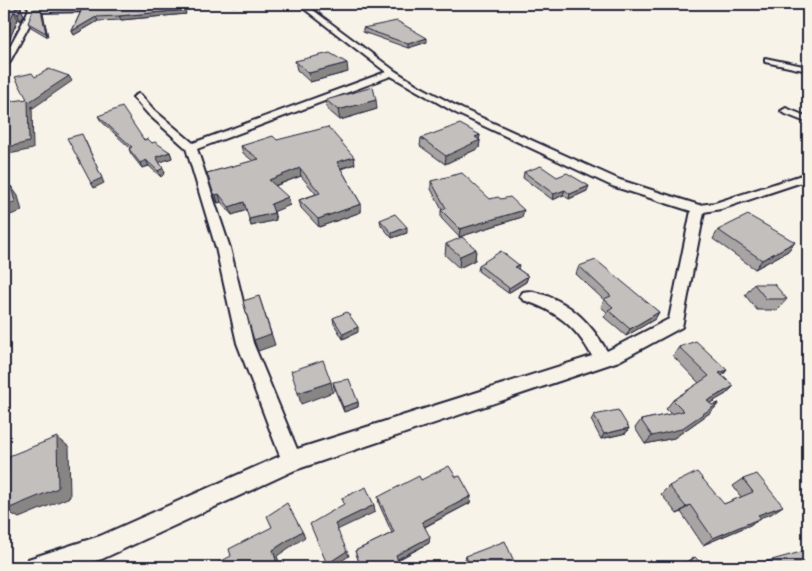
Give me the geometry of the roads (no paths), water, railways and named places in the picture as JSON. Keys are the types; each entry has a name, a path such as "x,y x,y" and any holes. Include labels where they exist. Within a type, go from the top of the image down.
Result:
{"street":[{"path":"4,65 28,22 30,7 162,8 201,4"},
{"path":"306,4 392,73 416,88 459,111 616,183 698,209 717,206 807,178"},
{"path":"768,60 808,69"},
{"path":"191,147 392,73"},
{"path":"138,97 151,112 191,147 223,248 245,344 292,461"},
{"path":"786,111 808,120"},
{"path":"36,567 102,547 292,461 603,359 676,323 698,209"},
{"path":"528,296 546,300 572,316 590,335 603,359"}]}
